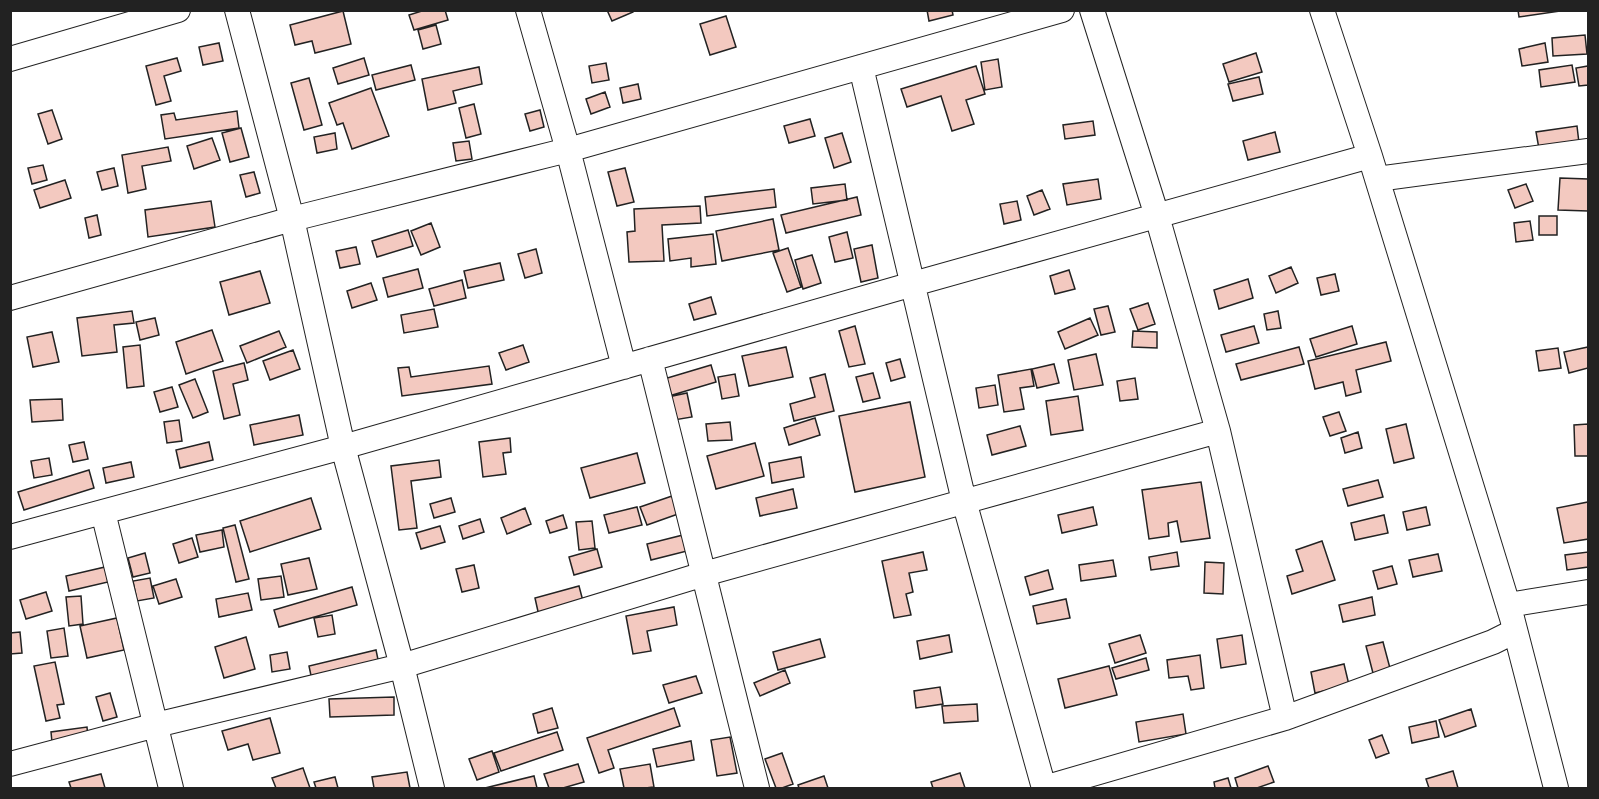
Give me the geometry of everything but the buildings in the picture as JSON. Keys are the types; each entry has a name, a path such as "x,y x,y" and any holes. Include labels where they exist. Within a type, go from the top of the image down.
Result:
{"street":[{"path":"10,59 178,10"},
{"path":"237,10 292,219 344,447 432,789"},
{"path":"528,10 568,150 624,367"},
{"path":"10,298 292,219 568,150 1062,10"},
{"path":"1092,10 1157,216 1218,431 1285,718"},
{"path":"1322,10 1508,604 1556,789"},
{"path":"861,67 964,501 1044,788 1285,718 1493,642 1515,631"},
{"path":"10,537 344,447 1157,216 1373,168 1588,151"},
{"path":"650,359 757,789"},
{"path":"10,764 155,725 402,666 704,574 1218,431"},
{"path":"103,512 171,789"},
{"path":"1508,604 1588,592"}]}
